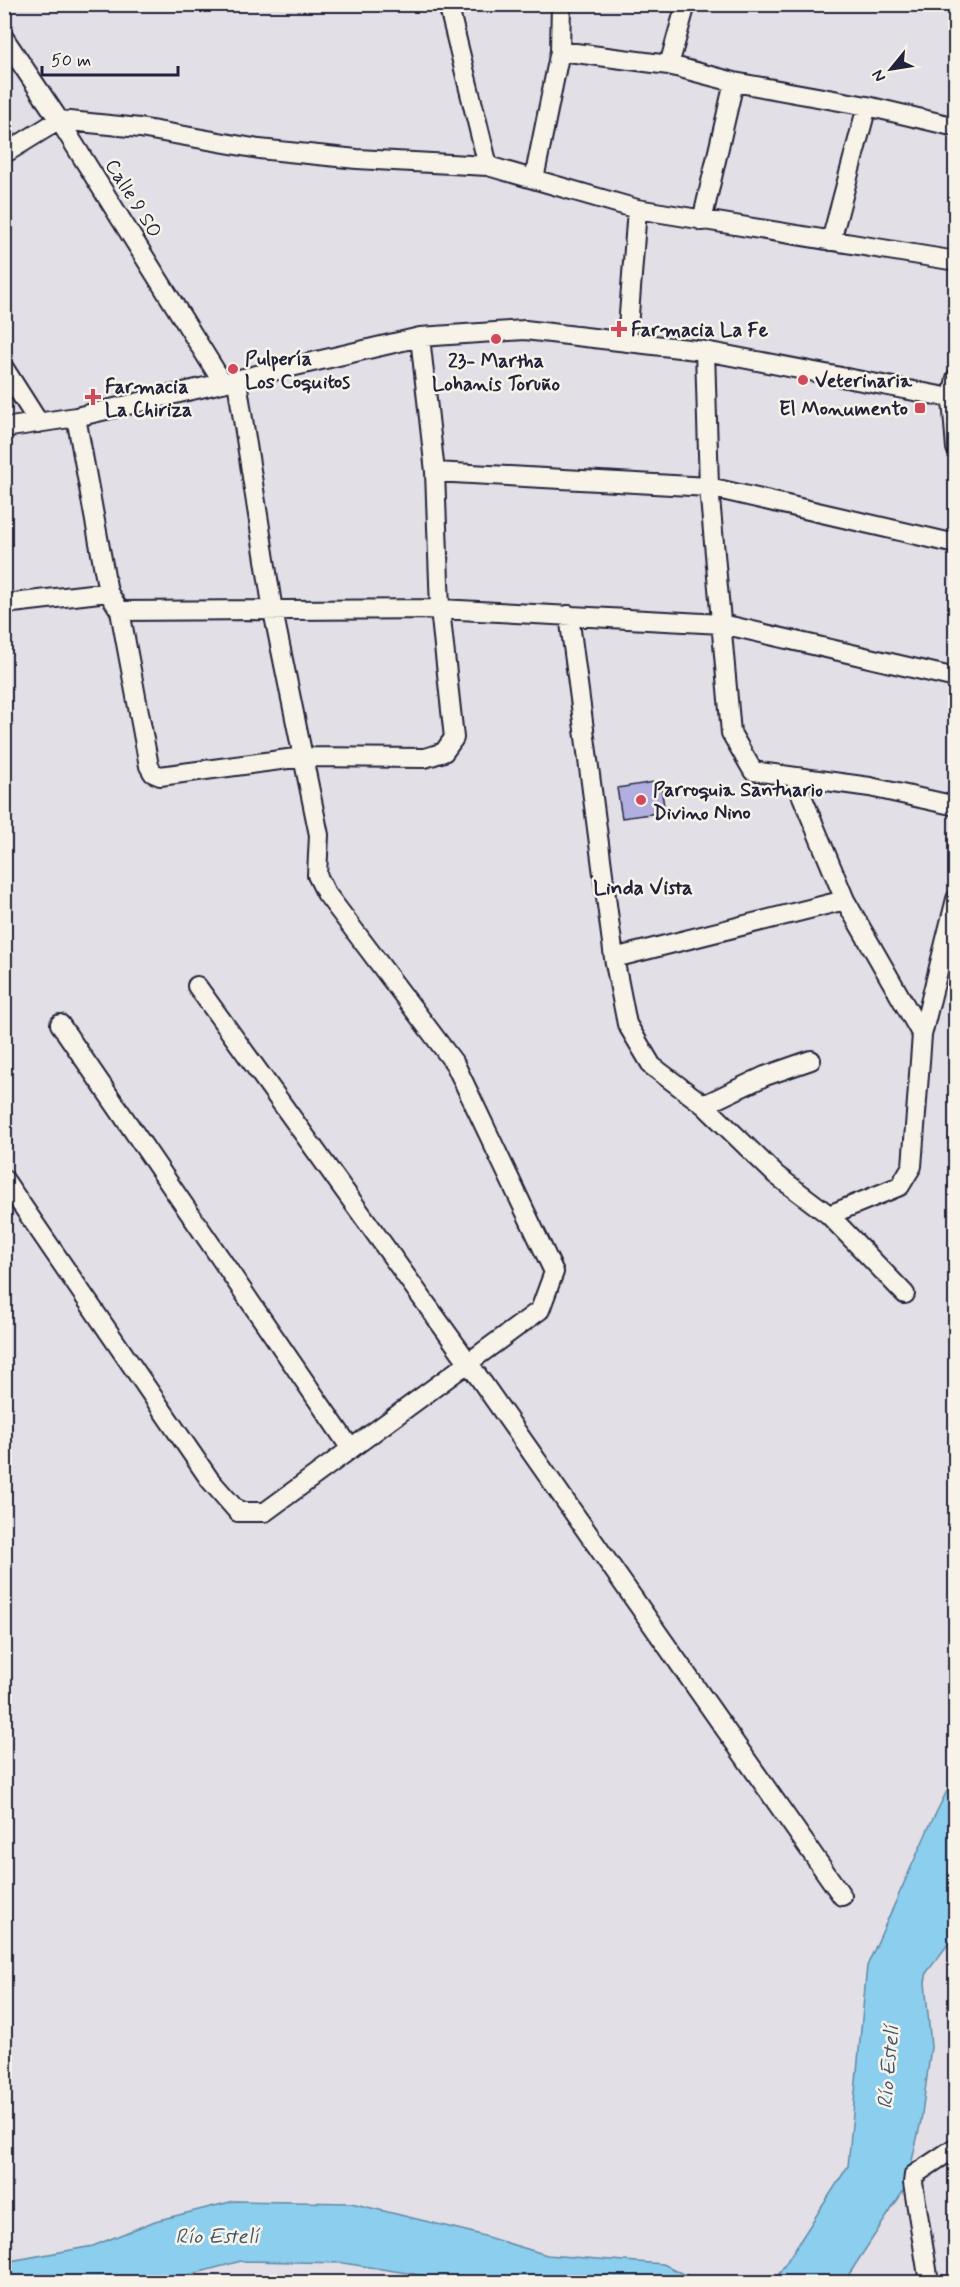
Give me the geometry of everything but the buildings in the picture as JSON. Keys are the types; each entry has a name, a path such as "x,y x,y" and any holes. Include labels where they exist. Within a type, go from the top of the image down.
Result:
{"street":[{"path":"448,4 488,166"},
{"path":"534,179 560,51 561,4"},
{"path":"669,65 686,4"},
{"name":"Calle 9 SO","path":"4,38 230,382"},
{"path":"560,51 669,65 734,82 867,106 956,127"},
{"path":"702,221 734,82"},
{"path":"831,241 867,106"},
{"path":"4,154 59,120 140,128 259,149 357,159 488,166 637,209 956,261"},
{"path":"627,341 637,209"},
{"path":"4,428 76,417 420,337 525,330 705,351 954,399"},
{"path":"76,417 108,592 120,611 149,766 153,773 160,776 303,758 425,758 444,752 454,738 440,609 435,472 420,337"},
{"path":"705,351 709,488 731,732 753,771 870,787 956,807"},
{"path":"4,368 39,423"},
{"path":"956,378 954,399 956,448"},
{"path":"4,1179 210,1480 238,1512 265,1512 540,1310 554,1272 455,1064 326,893 317,875 319,835 273,611 230,382"},
{"path":"435,472 709,488 956,544"},
{"path":"4,604 108,592"},
{"path":"120,611 440,609 722,624 956,678"},
{"path":"569,615 614,958 627,1024 652,1066 704,1105 777,1175 829,1215 904,1294"},
{"path":"794,777 845,900 922,1035"},
{"path":"829,1215 900,1186 912,1166 922,1035 956,899"},
{"path":"614,958 845,900"},
{"path":"197,986 468,1362 842,1896"},
{"path":"60,1024 351,1449"},
{"path":"704,1105 765,1076 812,1060"},
{"path":"929,2283 913,2183 914,2175 956,2147"}],"water":[{"name":"Río Estelí","path":"955,1775 955,1935 927,1972 925,1982 931,2047 921,2121 906,2187 844,2282 771,2282 777,2277 848,2166 867,1966 929,1827"},
{"name":"Río Estelí","path":"234,2201 351,2203 474,2233 547,2255 663,2264 701,2282 465,2282 343,2263 241,2261 163,2282 5,2282 5,2262 93,2246 155,2221"}],"place":[{"name":"Farmacia La Fe","path":"619,329"},
{"name":"23- Martha Lohanis Toruño","path":"496,339"},
{"name":"Pulpería Los Coquitos","path":"233,369"},
{"name":"Veterinaria","path":"803,380"},
{"name":"Farmacia La Chiriza","path":"93,397"},
{"name":"El Monumento","path":"920,408"},
{"name":"Parroquia Santuario Divino Nino","path":"641,800"}],"district":[{"name":"Linda Vista","path":"643,887"}]}
